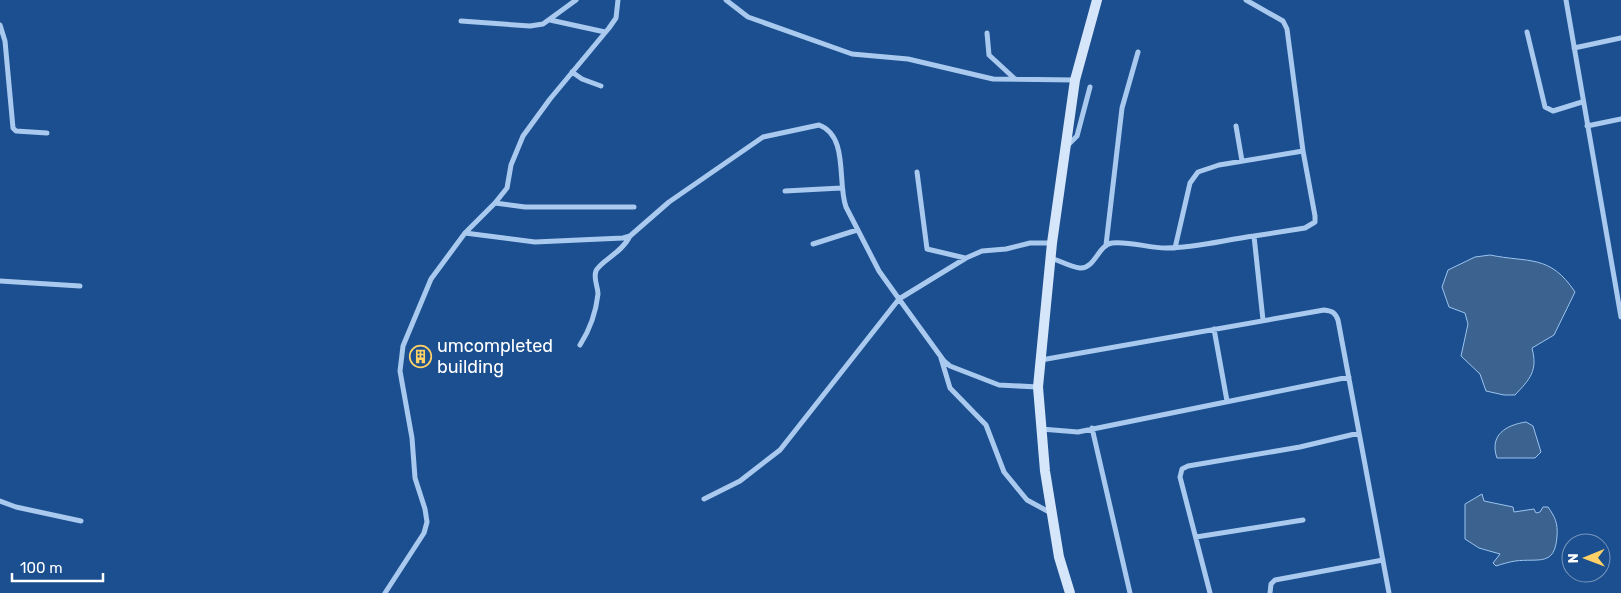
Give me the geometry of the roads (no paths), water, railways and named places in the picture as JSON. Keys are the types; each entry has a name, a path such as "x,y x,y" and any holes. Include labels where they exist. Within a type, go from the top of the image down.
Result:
{"main road":[{"path":"1070,593 1059,557 1045,470 1038,387 1050,258 1074,80 1097,0"}],"street":[{"path":"461,21 530,26 543,24 576,0"},
{"path":"385,593 424,532 426,522 415,478 412,438 400,371 403,346 431,278 465,233 496,203 507,188 511,165 523,136 616,18 618,0"},
{"path":"726,0 748,17 852,54 908,59 993,79 1074,80"},
{"path":"1106,245 1118,243 1175,248 1203,245 1220,240 1305,228 1315,222 1303,151 1287,29 1283,21 1246,0"},
{"path":"1566,0 1582,102 1621,315"},
{"path":"550,20 605,32"},
{"path":"0,25 5,41 13,128 16,131 47,133"},
{"path":"1527,32 1545,108 1553,110 1582,102"},
{"path":"987,33 989,55 1015,79"},
{"path":"1574,48 1621,38"},
{"path":"1050,258 1080,268 1085,267 1090,265 1106,245 1122,108 1138,52"},
{"path":"572,72 582,79 601,86"},
{"path":"1065,148 1078,136 1090,87"},
{"path":"1587,126 1621,119"},
{"path":"580,346 588,334 598,295 595,277 597,268 623,248 630,236 670,202 770,134 820,125 826,127 838,147 841,188 846,207 857,230 882,276 941,356 950,366 990,383 1038,387"},
{"path":"1236,126 1242,161"},
{"path":"1175,248 1190,183 1198,172 1219,165 1303,151"},
{"path":"917,172 927,249 966,258"},
{"path":"785,191 841,188"},
{"path":"496,203 525,206 634,207"},
{"path":"813,244 857,230"},
{"path":"465,233 535,242 616,239 630,236"},
{"path":"1254,236 1263,320"},
{"path":"704,500 740,481 780,450 899,299 966,258 988,249 1006,249 1030,243 1052,243"},
{"path":"0,281 80,286"},
{"path":"1040,360 1263,320 1331,310 1336,314 1338,320 1389,593"},
{"path":"1214,329 1227,401"},
{"path":"941,356 950,388 986,425 1004,472 1027,500 1052,513"},
{"path":"1041,429 1069,432 1348,377"},
{"path":"1092,428 1130,593"},
{"path":"1210,593 1180,477 1182,469 1300,447 1359,433"},
{"path":"0,501 16,507 81,521"},
{"path":"1196,537 1303,520"},
{"path":"1270,593 1271,584 1275,580 1383,560"}],"water":[{"path":"1490,255 1538,262 1557,271 1575,292 1554,335 1532,348 1534,356 1533,369 1529,379 1515,395 1504,395 1486,391 1480,374 1461,356 1468,324 1465,313 1449,307 1442,287 1448,270 1475,257"},
{"path":"1526,422 1533,426 1541,452 1535,458 1497,458 1495,443 1501,432 1519,423"},
{"path":"1482,494 1484,501 1513,507 1514,512 1534,509 1536,513 1540,512 1543,507 1548,507 1557,527 1556,546 1553,553 1544,559 1515,561 1496,566 1493,563 1500,554 1479,548 1465,539 1465,504"}],"place":[{"name":"umcompleted building","path":"421,356"}]}
